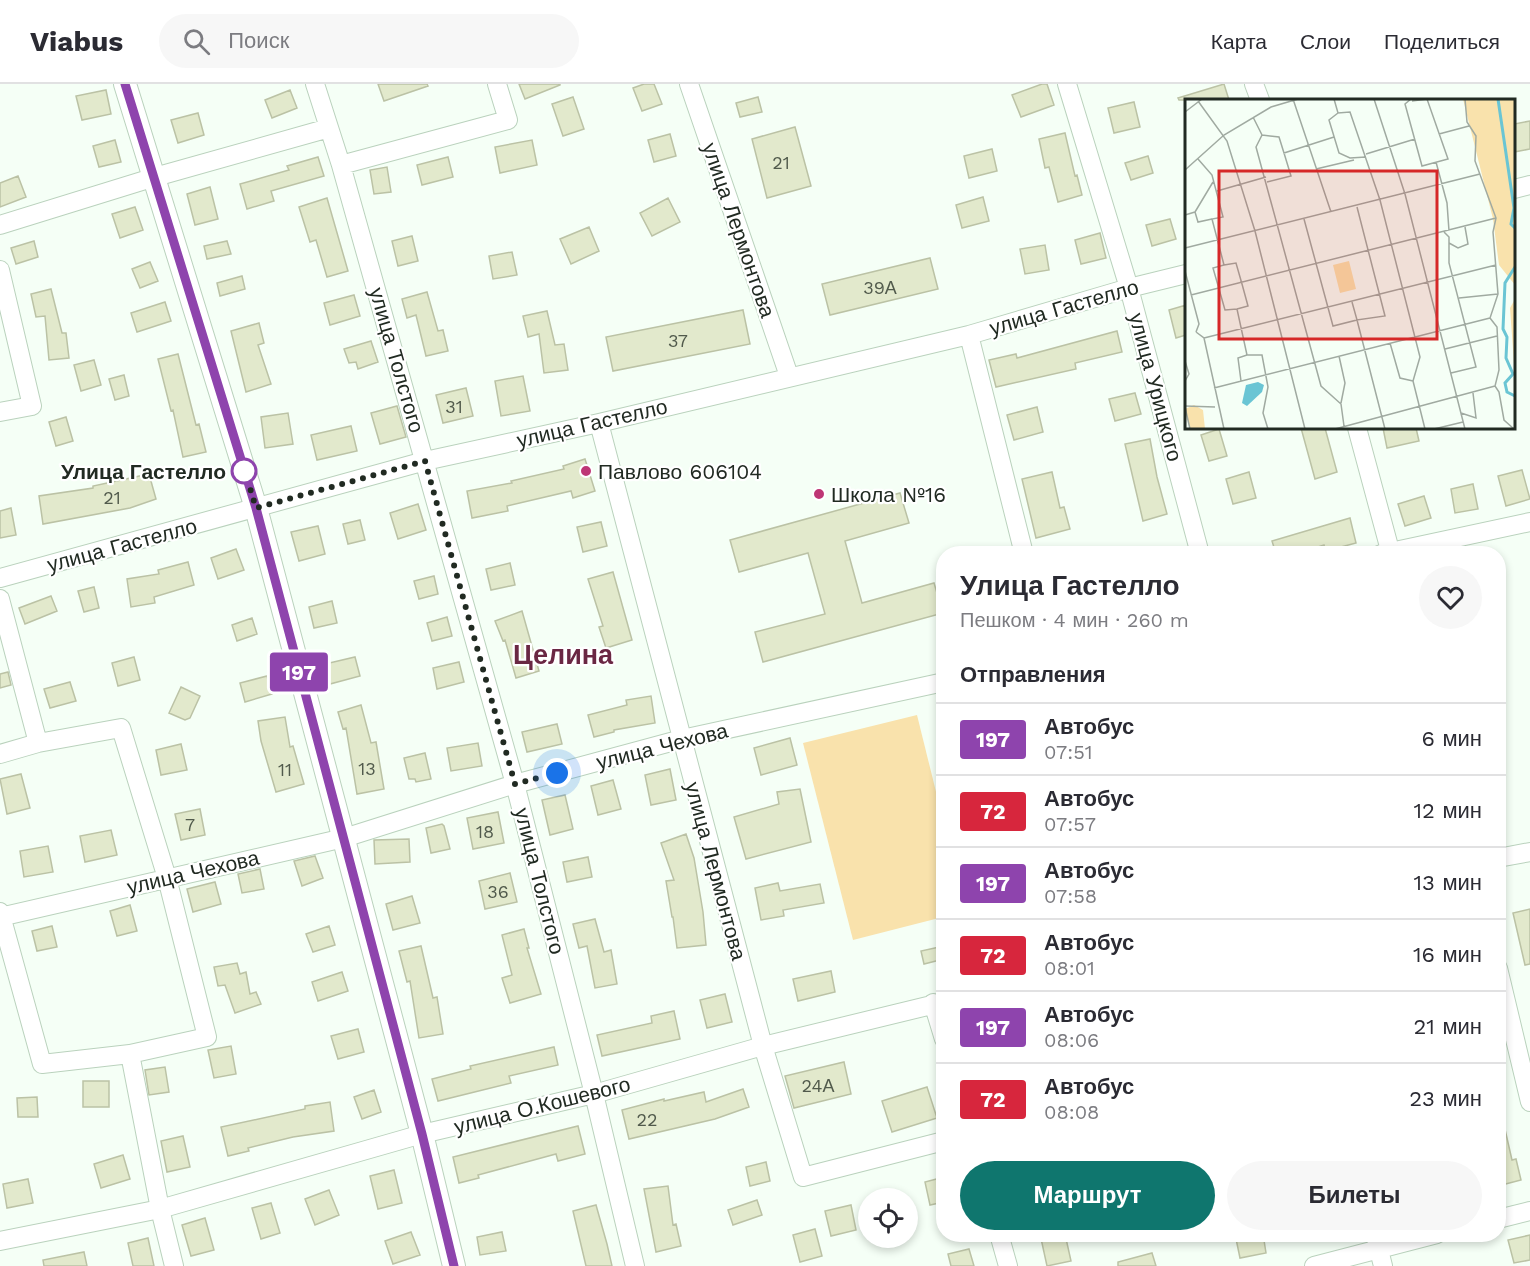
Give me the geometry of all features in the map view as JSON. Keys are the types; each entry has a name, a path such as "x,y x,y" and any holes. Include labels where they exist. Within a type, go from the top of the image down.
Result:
{"street":[{"path":"125,84 155,177 168,230 256,508 422,1134 454,1266"},
{"name":"улица Толстого","path":"315,84 341,165 515,784 635,1266"},
{"path":"341,165 508,120 497,84"},
{"name":"улица Лермонтова","path":"689,84 789,376"},
{"name":"улица Урицкого","path":"1067,84 1129,288 1198,546"},
{"path":"1254,84 1260,99"},
{"path":"0,225 155,177 329,128"},
{"path":"1515,189 1530,185"},
{"path":"0,270 32,406 0,412"},
{"name":"улица Гастелло","path":"0,578 425,461 599,423 969,335 1129,288 1185,274"},
{"path":"969,335 1022,546"},
{"name":"улица Лермонтова","path":"599,423 763,1046 803,1177 936,1144"},
{"path":"1357,429 1385,546"},
{"path":"1419,546 1530,522"},
{"path":"0,598 38,743"},
{"name":"улица Чехова","path":"0,915 344,838 515,784 682,739 936,684"},
{"path":"0,754 38,743 121,728 167,878 207,1037 130,1054 42,1064 0,915"},
{"path":"1506,856 1530,852"},
{"path":"1506,1002 1530,1102"},
{"name":"улица О.Кошевого","path":"0,1241 160,1209 422,1134 594,1094 763,1046 936,1003"},
{"path":"130,1054 160,1209 174,1266"},
{"path":"1506,1217 1530,1211"},
{"path":"1001,1242 1008,1266"},
{"path":"1314,1266 1408,1242"}],"shaded area":[{"path":"917,715 936,792 936,919 853,940 803,743"}],"building":[{"path":"378,84 427,84 428,86 384,101"},
{"path":"519,84 560,84 560,85 525,99"},
{"path":"644,84 654,84 662,104 642,111 633,88"},
{"path":"1047,84 1054,105 1021,117 1012,95"},
{"path":"1224,84 1229,99 1179,100 1178,98"},
{"path":"106,90 111,114 82,120 76,96"},
{"path":"290,90 297,108 272,118 265,100"},
{"path":"573,97 584,129 563,136 552,104"},
{"path":"758,97 762,112 740,117 736,103"},
{"path":"1134,102 1140,127 1114,133 1108,108"},
{"path":"198,113 204,135 178,143 171,120"},
{"path":"1530,121 1530,149 1515,152 1515,124"},
{"path":"795,127 811,186 767,198 752,139"},
{"path":"1065,133 1082,195 1058,202 1049,167 1045,168 1039,139"},
{"path":"670,134 676,156 654,162 648,140"},
{"path":"115,140 121,162 99,167 93,146"},
{"path":"532,140 537,165 500,173 495,147"},
{"path":"992,149 997,171 969,178 964,156"},
{"path":"1148,156 1153,173 1131,180 1125,163"},
{"path":"318,157 324,176 271,191 274,201 247,209 240,184 289,170 287,166"},
{"path":"448,157 453,177 422,185 417,165"},
{"path":"387,167 391,192 374,194 370,170"},
{"path":"18,176 26,197 0,207 0,183"},
{"path":"210,187 218,219 195,225 187,194"},
{"path":"983,197 989,221 962,228 956,205"},
{"path":"327,198 348,271 327,277 316,240 310,242 299,207"},
{"path":"668,198 680,222 652,236 640,213"},
{"path":"135,207 143,230 120,238 112,214"},
{"path":"1170,219 1176,239 1152,246 1146,225"},
{"path":"589,227 599,251 571,264 560,239"},
{"path":"1100,233 1106,258 1081,264 1075,240"},
{"path":"412,236 418,261 398,266 392,241"},
{"path":"34,241 38,257 16,264 11,248"},
{"path":"227,241 231,254 207,259 204,246"},
{"path":"1045,245 1049,270 1025,274 1020,249"},
{"path":"512,252 517,275 493,279 489,256"},
{"path":"930,258 938,289 830,315 822,284"},
{"path":"150,262 158,281 140,288 132,269"},
{"path":"242,276 245,289 220,296 217,283"},
{"path":"51,289 62,333 66,333 69,358 49,360 45,316 36,317 31,294"},
{"path":"427,292 438,331 443,330 448,351 426,356 416,315 407,318 402,299"},
{"path":"354,295 360,316 330,325 324,303"},
{"path":"165,302 171,321 137,332 131,313"},
{"path":"1185,305 1185,335 1176,338 1169,310"},
{"path":"743,310 750,344 613,371 606,337"},
{"path":"547,311 555,345 564,344 568,370 544,373 539,334 528,337 523,316"},
{"path":"259,323 264,343 258,345 271,384 246,392 231,331"},
{"path":"1117,331 1122,352 1075,363 1076,369 996,387 989,360 1016,354 1017,358"},
{"path":"371,341 378,362 358,369 356,362 349,363 344,349"},
{"path":"178,354 196,425 199,424 206,452 183,457 173,410 171,411 158,359"},
{"path":"94,360 101,385 81,391 74,365"},
{"path":"124,375 129,396 115,400 109,379"},
{"path":"523,376 530,411 501,416 495,381"},
{"path":"466,388 473,416 443,423 436,395"},
{"path":"1135,393 1141,414 1115,421 1109,399"},
{"path":"397,406 406,437 380,444 371,413"},
{"path":"1037,407 1043,432 1014,440 1007,415"},
{"path":"288,413 293,444 265,448 261,417"},
{"path":"66,417 73,441 56,446 49,422"},
{"path":"351,426 357,451 317,460 311,435"},
{"path":"1219,429 1227,456 1209,461 1201,435"},
{"path":"1301,429 1325,429 1337,472 1315,479"},
{"path":"1383,429 1416,429 1419,441 1387,448"},
{"path":"1150,439 1167,514 1143,521 1125,444"},
{"path":"585,459 595,491 573,498 571,491 507,506 508,511 472,518 467,491 512,483 511,481 564,469 563,466"},
{"path":"1522,470 1530,499 1506,506 1498,476"},
{"path":"1052,472 1060,508 1064,507 1070,529 1036,538 1022,479"},
{"path":"1249,472 1256,498 1233,504 1226,479"},
{"path":"149,474 156,499 130,508 43,524 39,496 93,488 93,486"},
{"path":"1473,484 1478,509 1455,513 1451,489"},
{"path":"900,493 909,523 845,541 862,603 934,583 936,615 763,662 755,632 825,614 808,553 739,572 730,540"},
{"path":"1424,496 1431,518 1405,526 1398,504"},
{"path":"418,504 426,530 398,539 390,513"},
{"path":"11,508 16,535 0,538 0,511"},
{"path":"1350,518 1356,543 1345,546 1274,546 1272,541"},
{"path":"360,520 365,540 348,544 343,524"},
{"path":"601,522 607,546 583,552 577,527"},
{"path":"318,526 325,554 299,561 291,532"},
{"path":"236,549 244,570 218,579 211,558"},
{"path":"188,562 194,585 154,597 155,603 131,607 127,579 159,574 158,570"},
{"path":"510,563 515,585 491,590 486,569"},
{"path":"613,572 632,640 606,648 599,627 603,626 588,579"},
{"path":"434,576 438,594 419,599 414,581"},
{"path":"94,587 99,608 84,612 78,591"},
{"path":"51,596 57,611 25,624 19,608"},
{"path":"332,601 337,623 314,628 309,607"},
{"path":"522,611 539,671 516,678 505,640 503,641 495,621"},
{"path":"447,617 452,636 432,641 427,623"},
{"path":"252,618 257,634 237,641 232,625"},
{"path":"134,657 140,680 118,686 112,663"},
{"path":"355,657 360,676 330,684 325,664"},
{"path":"459,662 464,682 437,689 433,668"},
{"path":"8,672 11,685 0,688 0,674"},
{"path":"267,676 272,694 245,702 240,683"},
{"path":"70,682 76,701 50,708 44,689"},
{"path":"181,687 200,696 190,718 185,720 169,713"},
{"path":"651,696 655,723 614,730 614,732 594,737 588,715 627,705 626,700"},
{"path":"361,705 371,743 376,742 384,789 357,794 346,728 343,729 338,712"},
{"path":"285,717 290,747 293,746 304,784 276,792 261,741 258,721"},
{"path":"557,724 562,744 527,752 522,732"},
{"path":"790,738 797,765 761,775 754,748"},
{"path":"478,743 482,766 451,771 447,748"},
{"path":"181,744 187,770 161,775 156,750"},
{"path":"425,753 431,779 416,782 415,779 409,779 404,758"},
{"path":"670,769 676,800 651,805 645,775"},
{"path":"21,774 30,808 7,814 0,779"},
{"path":"613,780 621,809 598,815 591,786"},
{"path":"800,789 811,842 746,859 734,817 779,804 777,792"},
{"path":"565,795 573,829 550,835 542,800"},
{"path":"200,809 205,835 181,840 175,814"},
{"path":"498,812 504,843 473,849 467,818"},
{"path":"442,824 450,849 431,853 426,828"},
{"path":"111,830 117,855 85,862 80,836"},
{"path":"686,834 694,858 706,945 677,948 666,881 674,880 661,843"},
{"path":"409,839 410,862 375,864 374,840"},
{"path":"48,846 53,872 24,877 20,851"},
{"path":"315,856 323,878 302,886 294,861"},
{"path":"588,857 592,877 567,882 563,862"},
{"path":"260,869 264,889 242,893 238,874"},
{"path":"510,873 517,902 485,909 479,881"},
{"path":"215,882 221,904 193,912 187,889"},
{"path":"778,883 780,891 820,884 824,903 783,910 784,916 761,920 755,888"},
{"path":"412,896 420,923 393,930 386,904"},
{"path":"130,905 137,931 117,936 110,911"},
{"path":"1530,909 1530,964 1525,965 1513,913"},
{"path":"595,919 604,952 611,950 617,984 595,988 587,946 579,948 573,924"},
{"path":"52,926 57,947 37,951 32,931"},
{"path":"329,926 335,945 313,952 306,934"},
{"path":"524,929 529,948 527,948 541,994 510,1003 502,978 512,975 502,935"},
{"path":"421,946 433,998 437,997 443,1034 419,1038 410,981 407,982 399,951"},
{"path":"936,948 936,961 924,964 921,951"},
{"path":"237,963 240,974 246,972 250,994 256,992 261,1004 235,1013 225,985 218,986 214,967"},
{"path":"831,971 835,992 798,1001 793,979"},
{"path":"342,972 348,991 318,1001 312,982"},
{"path":"725,994 732,1022 707,1028 700,1000"},
{"path":"674,1011 680,1039 602,1056 597,1035 652,1023 651,1016"},
{"path":"358,1029 364,1052 338,1059 331,1036"},
{"path":"231,1046 236,1074 214,1078 208,1050"},
{"path":"554,1047 558,1065 509,1076 511,1083 438,1101 432,1079 471,1069 470,1066"},
{"path":"844,1062 851,1094 794,1108 785,1076"},
{"path":"165,1067 169,1092 149,1095 145,1070"},
{"path":"83,1081 109,1081 109,1107 83,1107"},
{"path":"927,1087 936,1118 892,1132 882,1101"},
{"path":"743,1089 749,1107 715,1119 629,1139 622,1110 704,1092 706,1102"},
{"path":"374,1090 381,1112 362,1119 354,1097"},
{"path":"37,1097 38,1117 18,1117 17,1098"},
{"path":"330,1102 334,1131 293,1137 248,1148 249,1151 228,1156 221,1127"},
{"path":"578,1126 585,1154 558,1161 556,1154 478,1175 479,1178 459,1183 453,1157"},
{"path":"1506,1134 1512,1160 1516,1159 1521,1180 1506,1184"},
{"path":"183,1136 190,1167 167,1172 161,1141"},
{"path":"123,1155 130,1179 101,1188 94,1164"},
{"path":"766,1162 770,1181 750,1186 746,1167"},
{"path":"394,1170 402,1203 378,1209 370,1176"},
{"path":"28,1179 33,1203 7,1208 3,1184"},
{"path":"936,1179 936,1204 930,1205 925,1182"},
{"path":"668,1186 673,1225 676,1224 681,1246 656,1252 644,1189"},
{"path":"329,1190 339,1215 315,1225 305,1199"},
{"path":"757,1200 762,1215 733,1225 728,1210"},
{"path":"271,1203 280,1233 261,1239 252,1208"},
{"path":"596,1205 612,1266 586,1266 573,1211"},
{"path":"851,1205 856,1230 831,1236 825,1211"},
{"path":"205,1218 214,1250 191,1256 182,1225"},
{"path":"815,1229 822,1256 800,1262 793,1235"},
{"path":"411,1232 420,1255 393,1264 385,1241"},
{"path":"502,1232 506,1251 480,1255 477,1237"},
{"path":"1530,1235 1530,1260 1514,1263 1508,1240"},
{"path":"148,1238 154,1266 133,1266 128,1243"},
{"path":"1042,1242 1067,1242 1071,1261 1047,1266"},
{"path":"1237,1242 1264,1242 1266,1253 1240,1258"},
{"path":"969,1249 974,1266 951,1266 948,1254"},
{"path":"84,1252 87,1266 44,1266 43,1260"},
{"path":"1152,1253 1156,1266 1118,1266 1118,1262"}],"bus line":[{"name":"197","path":"125,84 155,177 168,230 256,508 422,1134 454,1266"}],"place":[{"name":"Улица Гастелло","path":"244,471"},
{"name":"Павлово 606104","path":"586,471"},
{"name":"Школа №16","path":"819,494"}],"district":[{"name":"Целина","path":"563,655"}],"route":[{"path":"244,471 243,465 256,508 425,461 515,784 557,773"}]}
